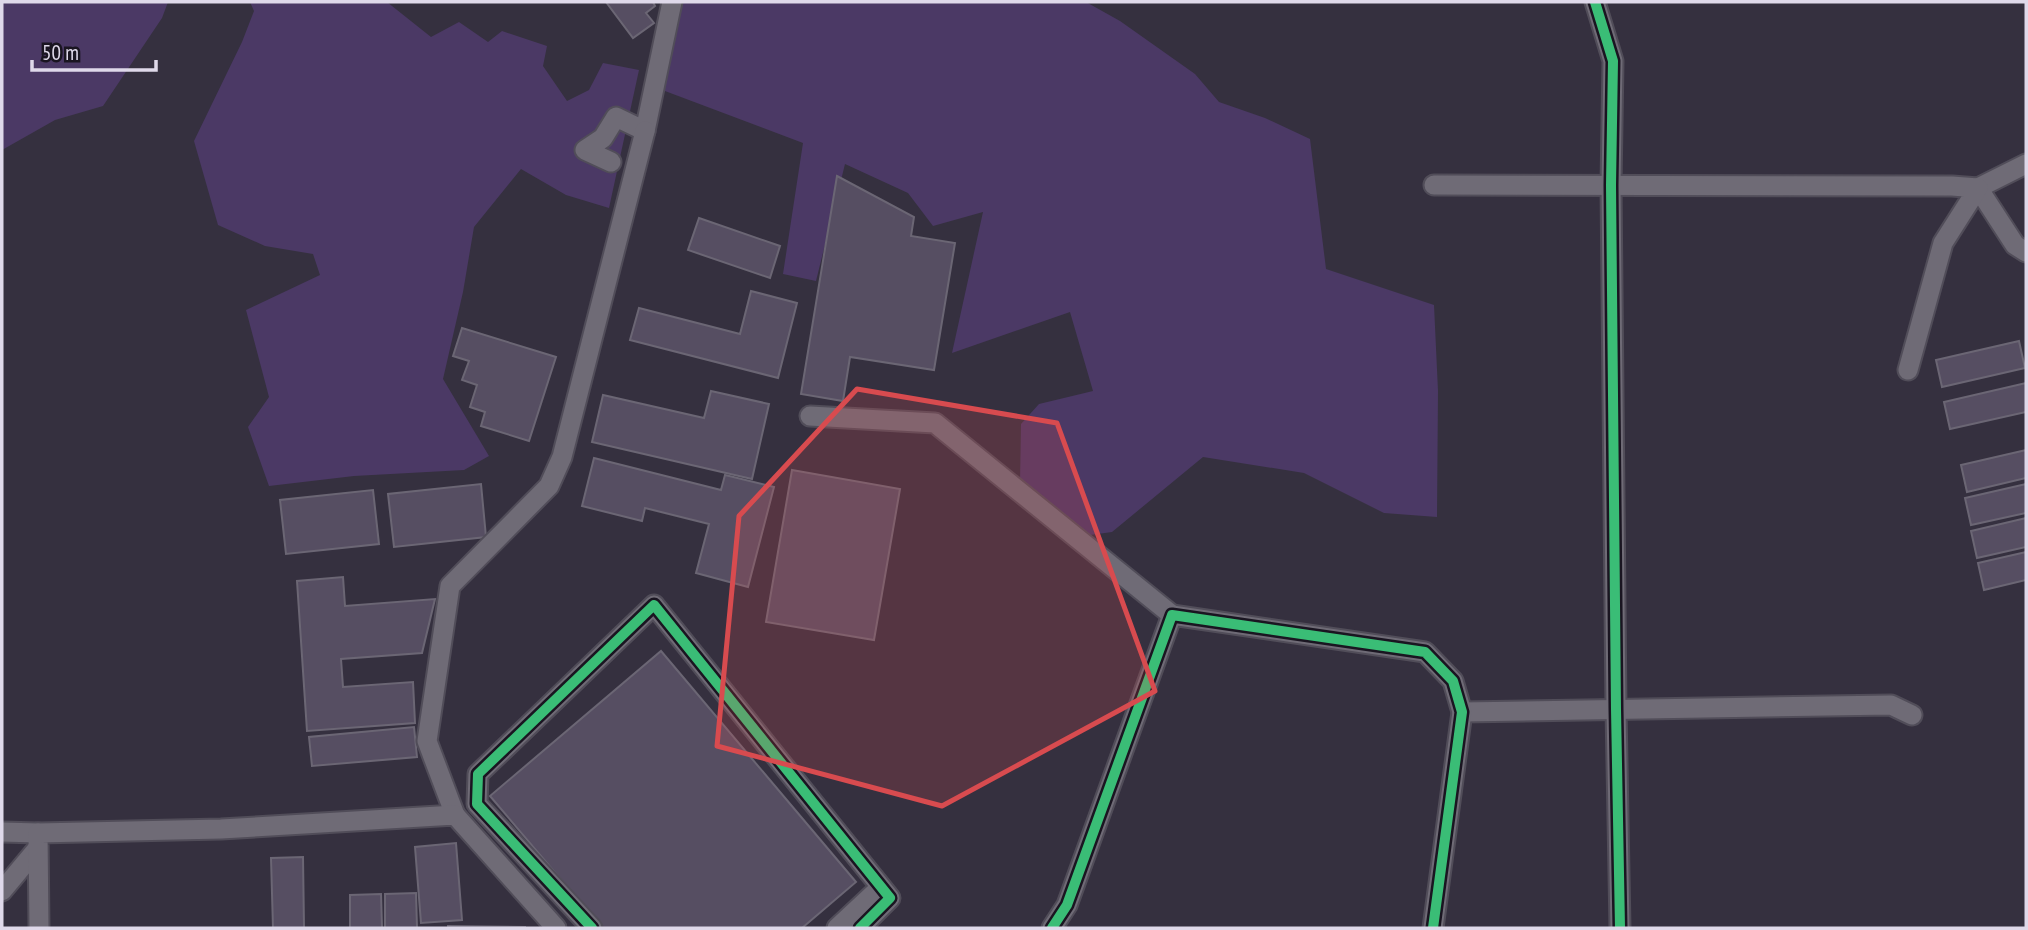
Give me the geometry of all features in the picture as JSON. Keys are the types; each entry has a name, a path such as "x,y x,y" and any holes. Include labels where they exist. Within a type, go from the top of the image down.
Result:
{"street":[{"path":"556,928 455,815 427,741 450,586 549,486 562,457 645,131 672,2"},
{"path":"1595,2 1613,61 1611,186 1620,928"},
{"path":"611,162 585,150 603,138 616,117 645,131"},
{"path":"1908,370 1943,243 1979,188 2026,164"},
{"path":"1434,185 1979,188"},
{"path":"1979,188 2015,244 2026,252"},
{"path":"810,416 935,423 1172,615 1425,652 1453,681 1462,712 1433,928"},
{"path":"592,928 477,804 478,774 654,605 890,898 860,928"},
{"path":"1052,928 1067,905 1172,615"},
{"path":"1462,712 1891,705 1912,715"},
{"path":"2,832 38,841 455,815"},
{"path":"2,891 38,841"},
{"path":"38,841 39,928"},
{"path":"837,928 881,887"}],"highlighted area":[{"path":"857,389 1057,423 1155,691 942,806 717,746 739,516"}],"shaded area":[{"path":"2,2 168,2 162,18 103,106 55,120 2,150"},
{"path":"250,2 387,2 431,37 459,22 488,42 502,31 547,46 543,66 567,101 589,90 603,63 639,70 609,208 566,195 521,169 474,227 463,292 443,379 489,456 464,470 354,476 269,486 248,427 269,397 246,310 320,275 313,254 265,246 218,225 194,141 242,42 254,11"},
{"path":"679,2 1086,2 1120,21 1195,74 1219,102 1265,118 1310,139 1326,269 1434,305 1438,391 1437,517 1384,513 1304,473 1203,457 1112,532 1083,536 1020,483 1021,424 1039,404 1093,391 1070,312 952,353 983,212 933,226 908,193 845,164 816,281 783,274 803,143 657,88"}],"building":[{"path":"606,2 653,2 655,6 646,13 654,23 633,38"},
{"path":"837,176 914,217 911,236 955,243 934,370 850,357 843,401 801,394"},
{"path":"699,218 780,246 770,278 688,250"},
{"path":"751,291 797,303 778,378 630,340 639,308 740,334"},
{"path":"462,328 556,357 529,441 481,426 485,412 470,407 477,385 462,380 469,361 453,356"},
{"path":"2019,341 2025,368 1942,387 1936,360"},
{"path":"2026,383 2026,412 1950,429 1944,402"},
{"path":"711,391 769,404 752,479 592,442 603,395 704,418"},
{"path":"2026,450 2026,478 1967,492 1961,465"},
{"path":"594,458 721,490 725,475 774,487 748,587 696,573 709,524 645,508 642,521 582,506"},
{"path":"792,470 900,489 874,640 766,622"},
{"path":"481,484 486,537 394,547 388,494"},
{"path":"2026,484 2026,513 1971,525 1965,498"},
{"path":"373,490 379,544 286,554 280,500"},
{"path":"2026,518 2026,547 1977,558 1971,531"},
{"path":"2026,552 2026,580 1984,590 1978,563"},
{"path":"343,577 345,606 435,599 422,653 341,659 343,687 413,682 415,723 307,731 297,581"},
{"path":"661,651 856,882 802,928 602,928 490,796"},
{"path":"414,727 417,757 312,766 309,737"},
{"path":"456,843 462,920 421,923 415,847"},
{"path":"303,857 304,928 273,928 271,858"},
{"path":"416,893 417,928 385,928 385,894"},
{"path":"381,894 382,928 350,928 350,895"},
{"path":"525,927 525,928 448,928"}],"cycle path":[{"path":"1595,2 1613,61 1611,185 1620,928"},
{"path":"592,928 477,804 478,774 654,605 890,898 860,928"},
{"path":"1052,928 1067,905 1172,615 1425,652 1453,681 1462,712 1433,928"}]}
